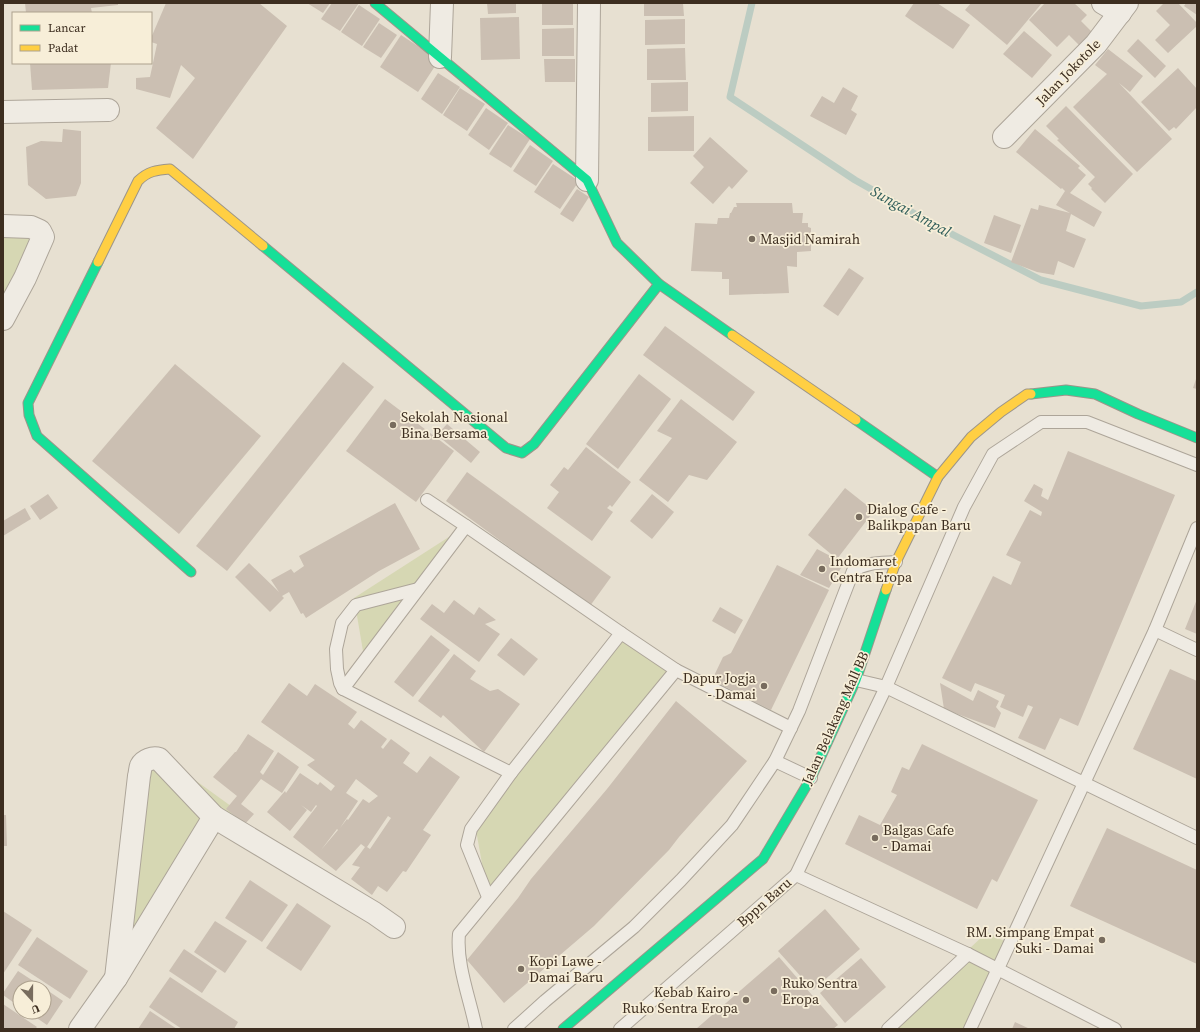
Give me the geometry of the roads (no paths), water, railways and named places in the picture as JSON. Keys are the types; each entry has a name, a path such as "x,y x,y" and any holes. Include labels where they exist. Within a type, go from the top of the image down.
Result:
{"street":[{"path":"375,3 588,180"},
{"path":"440,57 442,3"},
{"path":"589,3 588,180 617,243 659,284 938,477"},
{"name":"Jalan Jokotole","path":"1004,137 1096,44 1117,6"},
{"path":"3,112 108,110"},
{"path":"191,572 37,436 29,415 28,403 138,181 144,174 153,170 170,169 506,448 522,453 534,444 659,284"},
{"path":"3,226 31,227 40,231 43,237 25,278 3,319"},
{"name":"Jalan Belakang Mall BB","path":"563,1029 763,859 811,778 856,680 896,562 938,477 972,437 1001,412 1027,394 1066,390 1095,394 1138,414 1197,438"},
{"path":"116,978 141,765 151,759 159,759 214,817 374,913 394,927"},
{"path":"80,1029 116,978 214,817"}],"lane":[{"path":"796,875 886,687 964,507 993,454 1041,422 1087,422 1197,465"},
{"path":"427,500 676,670 791,728"},
{"path":"343,689 466,526"},
{"path":"970,1029 1155,630 1197,528"},
{"path":"514,1029 634,927 681,880 732,825 775,761 791,728 853,571 860,566 868,564 896,562"},
{"path":"418,589 356,604 342,623 336,649 337,669 343,689 511,773"},
{"path":"1155,630 1197,650"},
{"path":"488,897 468,845 468,835 470,829 511,773 621,633"},
{"path":"476,1029 472,1006 459,959 459,934 676,670"},
{"path":"856,680 886,687 1197,838"},
{"path":"775,761 811,778"},
{"name":"Bppn Baru","path":"620,1029 796,875 968,954 1115,1029"},
{"path":"888,1029 968,954"}],"waterway":[{"name":"Sungai Ampal","path":"752,3 730,97 855,180 938,227 1041,280 1141,306 1181,302 1197,292"}],"place":[{"name":"Masjid Namirah","path":"752,239"},
{"name":"Sekolah Nasional Bina Bersama","path":"393,425"},
{"name":"Dialog Cafe - Balikpapan Baru","path":"859,517"},
{"name":"Indomaret Centra Eropa","path":"822,569"},
{"name":"Dapur Jogja - Damai","path":"764,686"},
{"name":"Balgas Cafe - Damai","path":"875,838"},
{"name":"RM. Simpang Empat Suki - Damai","path":"1102,940"},
{"name":"Kopi Lawe - Damai Baru","path":"521,969"},
{"name":"Ruko Sentra Eropa","path":"774,991"},
{"name":"Kebab Kairo - Ruko Sentra Eropa","path":"746,1000"}]}
